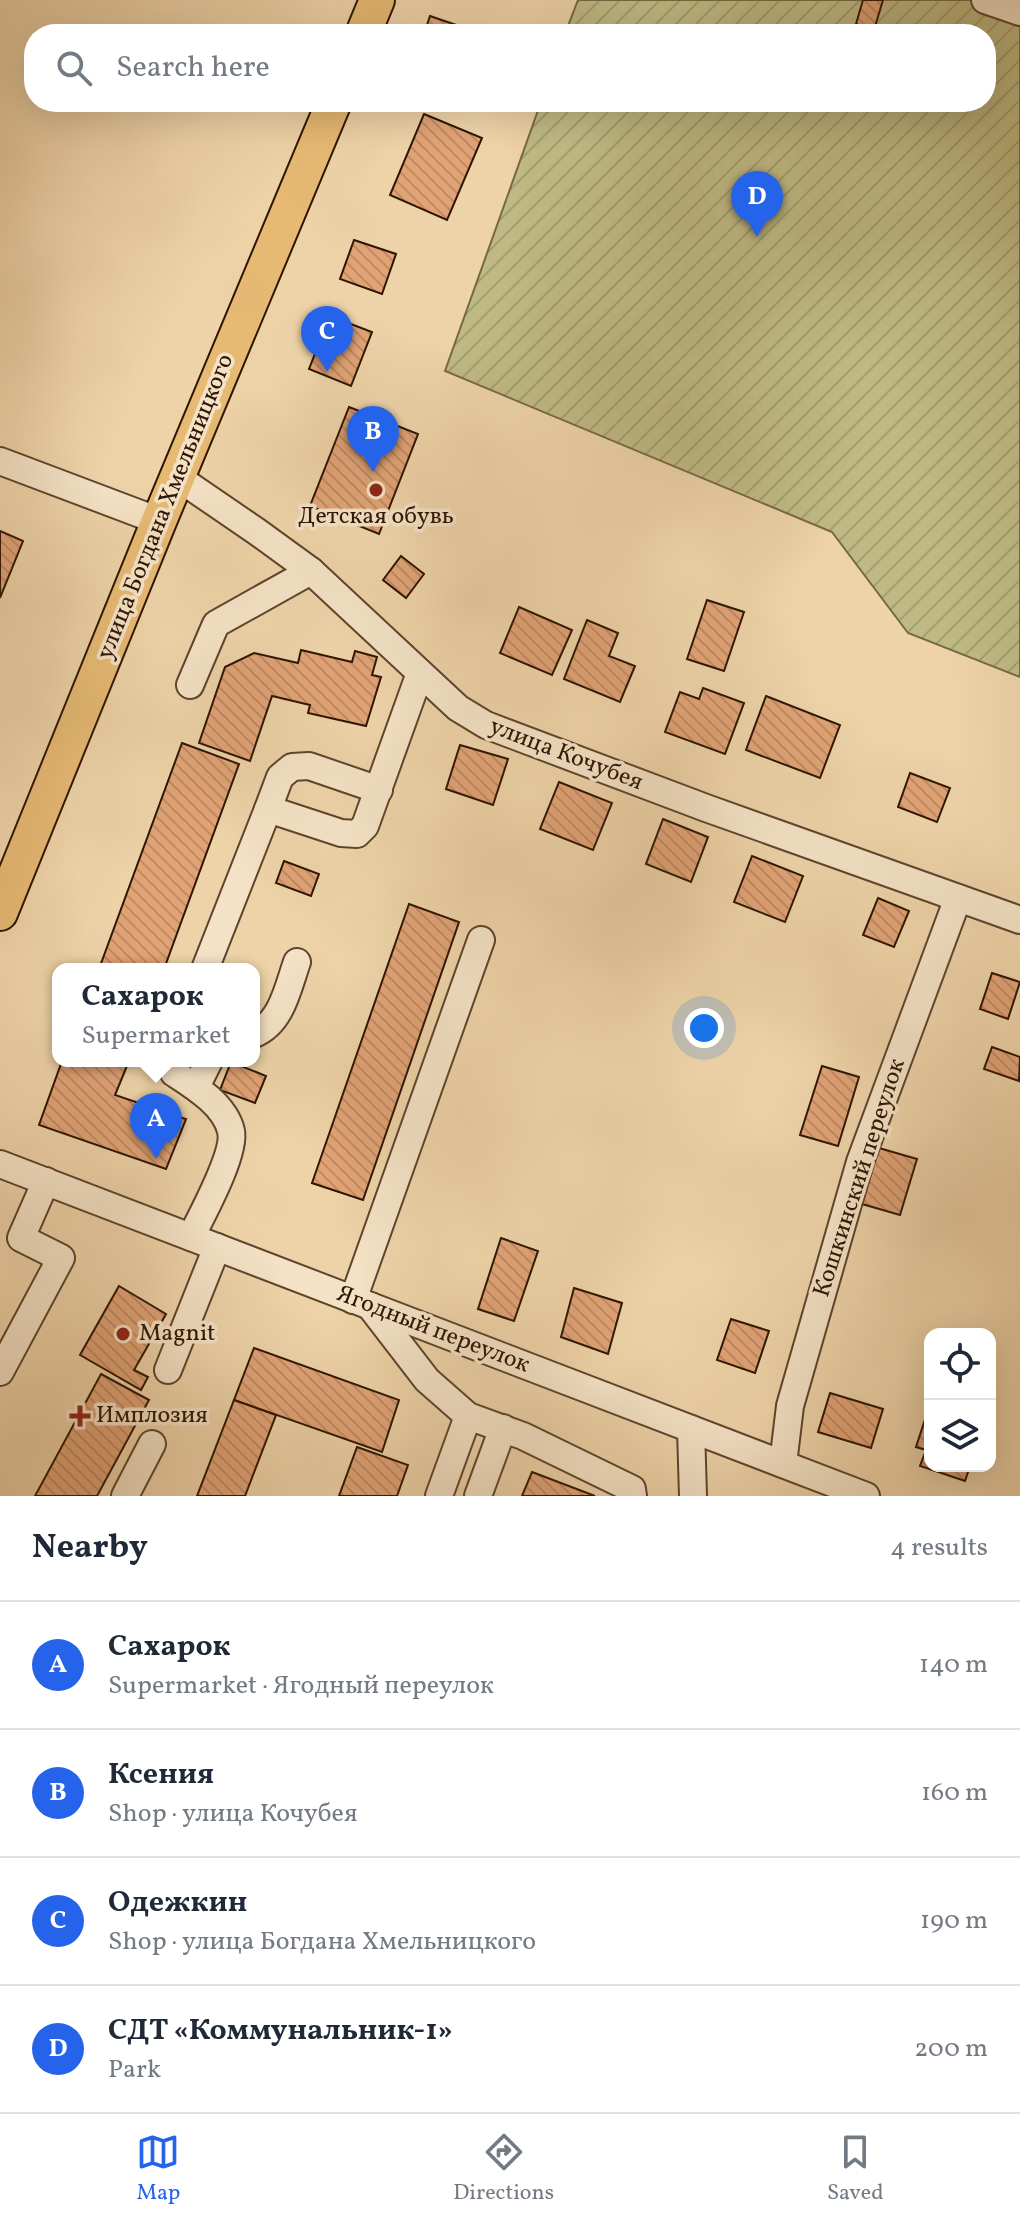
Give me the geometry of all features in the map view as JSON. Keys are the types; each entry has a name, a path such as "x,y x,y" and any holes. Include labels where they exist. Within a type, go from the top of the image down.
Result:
{"main road":[{"path":"367,24 377,0"},
{"name":"улица Богдана Хмельницкого","path":"0,913 9,865 159,521 330,112"}],"street":[{"path":"985,0 1020,12"},
{"path":"0,461 159,521"},
{"name":"улица Кочубея","path":"177,477 311,571 458,708 486,725 706,808 1020,920"},
{"path":"190,685 216,624 311,571"},
{"path":"268,809 341,833 357,834 365,826 420,673"},
{"path":"207,963 280,777 292,767 309,766 379,790"},
{"name":"Кошкинский переулок","path":"783,1464 790,1406 860,1162 958,898"},
{"path":"481,940 362,1303 427,1380 468,1416 523,1436 595,1469 632,1489 633,1496"},
{"path":"260,1032 279,1011 297,962"},
{"path":"172,1067 174,1073 196,1087 222,1113 231,1133 225,1162 191,1237"},
{"path":"196,1087 206,1067"},
{"name":"Ягодный переулок","path":"0,1164 866,1496"},
{"path":"0,1372 61,1258 21,1238 46,1181"},
{"path":"168,1370 217,1247"},
{"path":"439,1496 468,1416"},
{"path":"478,1496 503,1428"},
{"path":"691,1429 693,1496"},
{"path":"125,1496 152,1444"}],"shaded area":[{"path":"578,0 1020,0 1020,677 908,633 832,532 445,371 537,112 996,112 996,24 569,24"}],"building":[{"path":"863,0 883,0 876,24 856,24"},
{"path":"430,16 453,24 427,24"},
{"path":"424,114 482,138 447,220 390,195"},
{"path":"354,240 396,254 382,294 340,279"},
{"path":"330,316 372,332 351,386 309,369"},
{"path":"349,407 418,434 379,534 310,506"},
{"path":"0,531 23,541 0,598"},
{"path":"401,556 424,574 406,598 383,580"},
{"path":"707,600 744,612 724,671 687,659"},
{"path":"519,607 572,630 552,675 500,653"},
{"path":"587,620 618,633 609,656 635,666 620,702 564,679"},
{"path":"301,650 352,662 355,651 377,657 372,675 381,677 366,726 308,713 310,705 272,696 250,761 199,743 225,667 254,653 298,663"},
{"path":"703,688 744,703 725,754 665,732 680,692 699,699"},
{"path":"766,696 840,725 820,778 746,750"},
{"path":"182,743 239,764 166,963 101,963"},
{"path":"460,745 508,759 493,805 446,789"},
{"path":"910,773 950,788 937,822 898,807"},
{"path":"559,782 612,803 593,850 540,829"},
{"path":"663,819 708,837 691,882 646,864"},
{"path":"752,856 803,876 785,922 734,902"},
{"path":"284,861 319,874 311,896 276,883"},
{"path":"878,898 909,911 894,947 863,935"},
{"path":"409,904 459,922 363,1200 312,1183"},
{"path":"992,973 1020,982 1008,1019 980,1009"},
{"path":"992,1047 1020,1057 1019,1081 984,1069"},
{"path":"822,1066 859,1077 838,1146 800,1135"},
{"path":"60,1067 127,1067 115,1095 186,1119 166,1169 39,1125"},
{"path":"229,1067 244,1067 266,1076 255,1103 220,1090"},
{"path":"879,1148 917,1159 900,1215 862,1204"},
{"path":"501,1238 538,1251 514,1321 478,1309"},
{"name":"Magnit","path":"119,1286 166,1314 134,1370 148,1377 141,1390 80,1355"},
{"path":"574,1288 622,1303 608,1354 561,1337"},
{"path":"731,1319 769,1331 755,1373 717,1360"},
{"path":"254,1348 399,1400 382,1452 234,1400"},
{"path":"101,1374 149,1400 97,1496 35,1496"},
{"path":"830,1393 883,1409 871,1448 818,1432"},
{"path":"234,1400 276,1415 245,1496 197,1496"},
{"path":"924,1422 924,1449 916,1447"},
{"path":"357,1447 408,1465 397,1496 339,1496"},
{"path":"532,1472 595,1496 522,1496"},
{"path":"938,1472 968,1472 965,1481"}],"place":[{"name":"СДТ «Коммунальник-1»","path":"757,237"},
{"name":"Одежкин","path":"327,372"},
{"name":"Ксения","path":"373,472"},
{"name":"Детская обувь","path":"376,490"},
{"name":"Сахарок","path":"156,1159"},
{"name":"Magnit","path":"123,1334"},
{"name":"Имплозия","path":"80,1416"}]}
